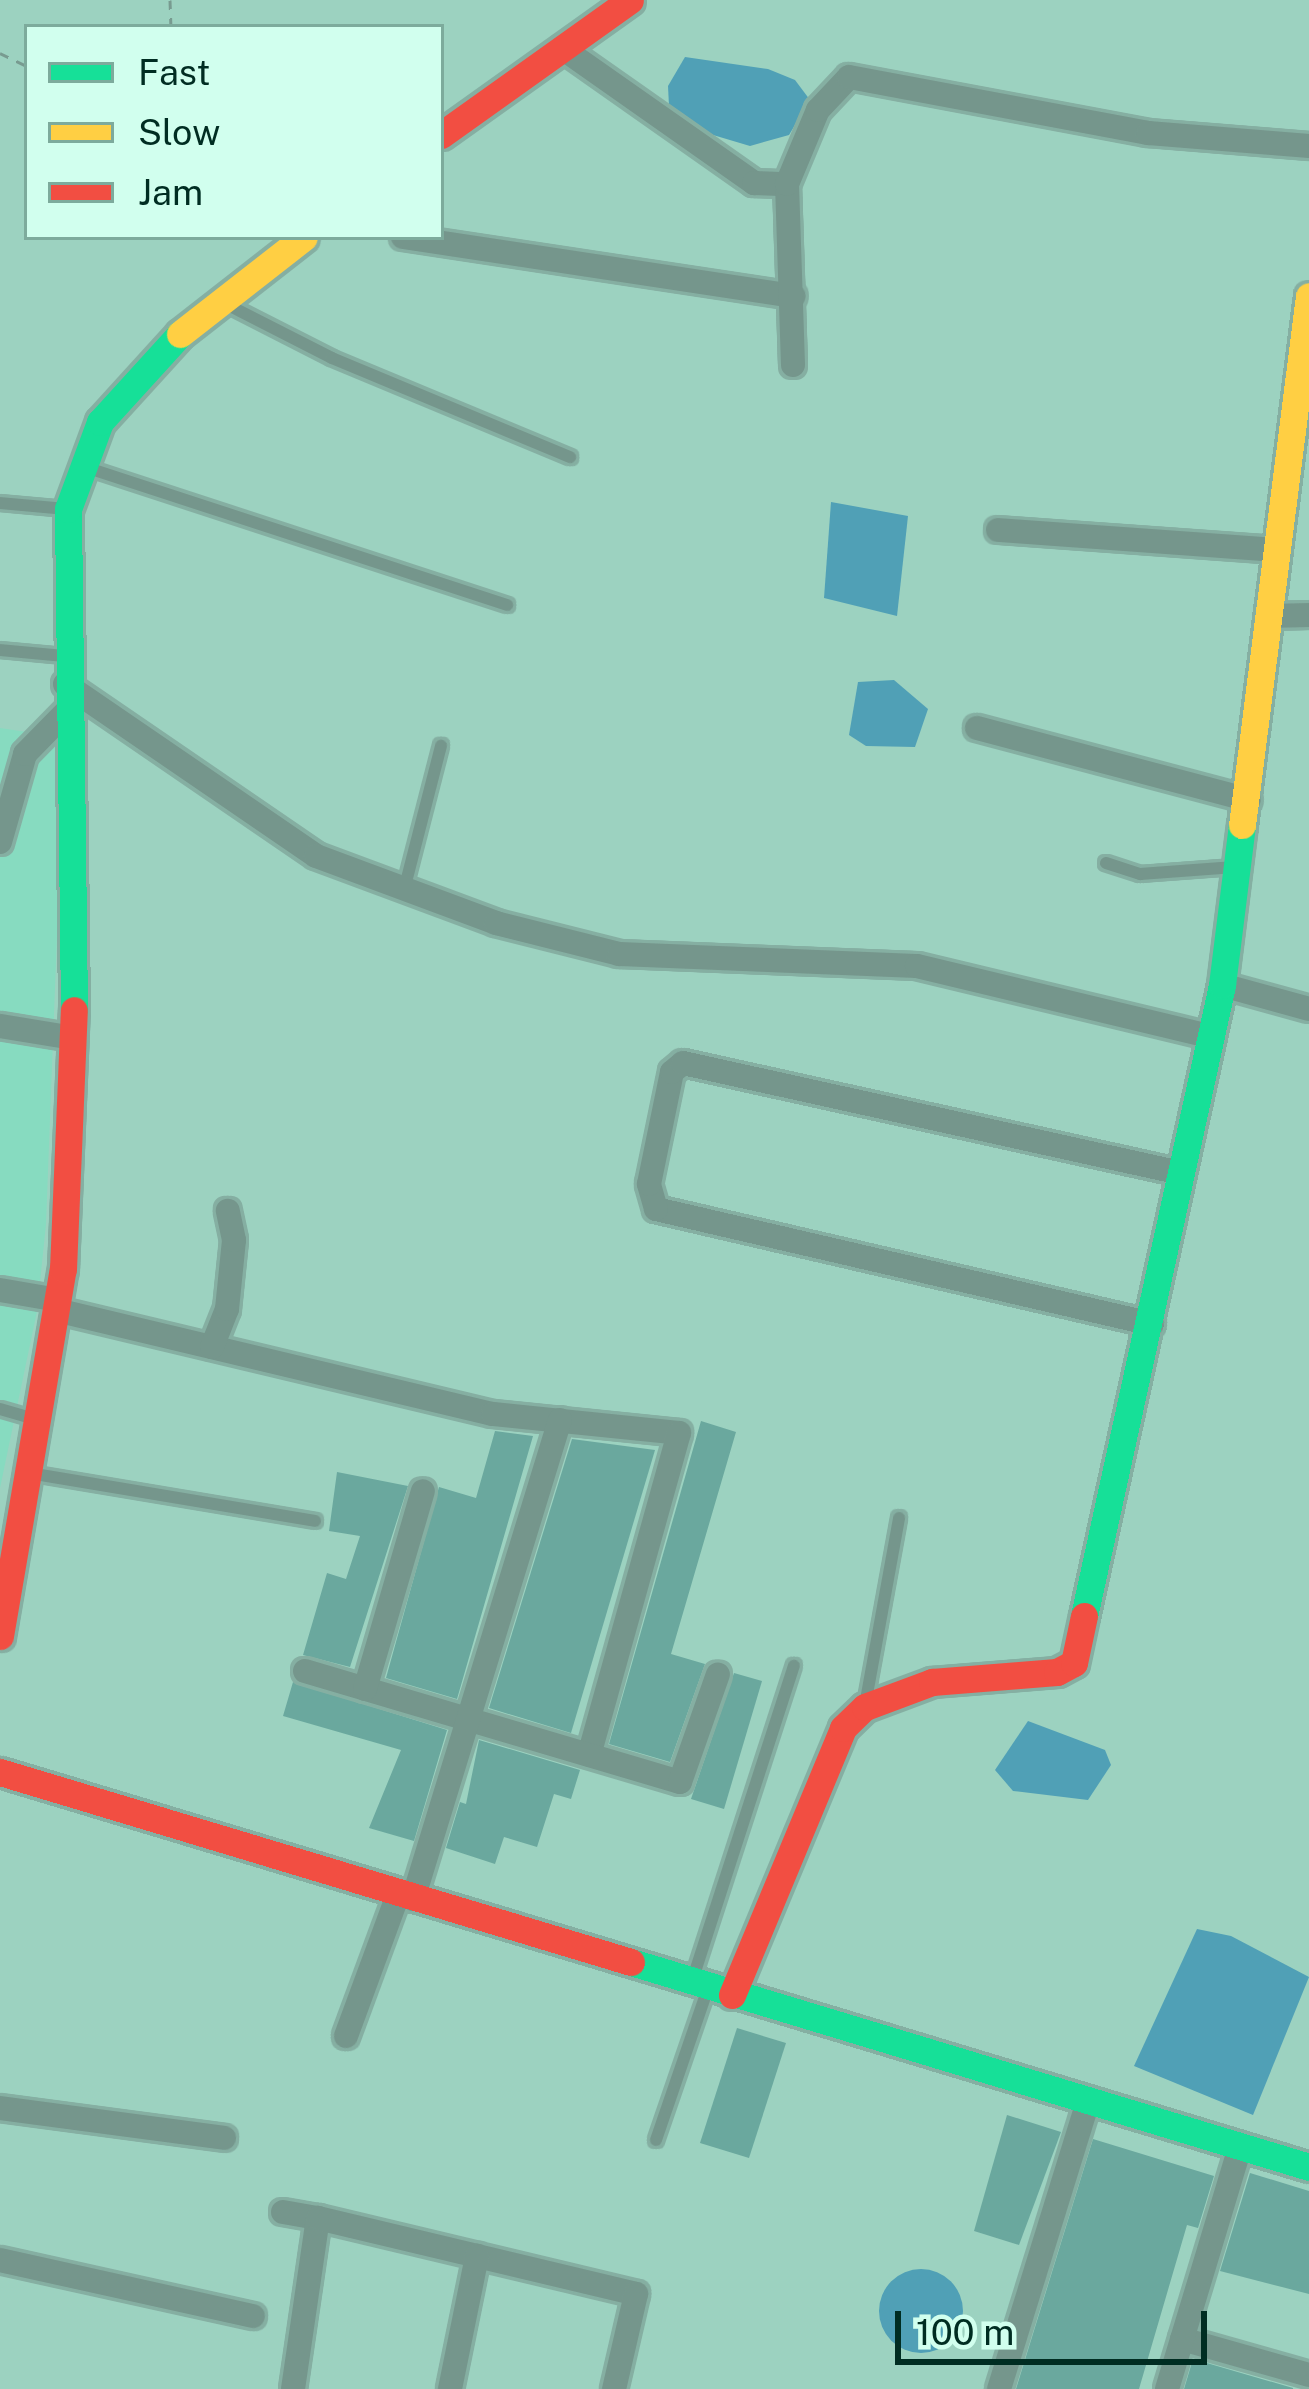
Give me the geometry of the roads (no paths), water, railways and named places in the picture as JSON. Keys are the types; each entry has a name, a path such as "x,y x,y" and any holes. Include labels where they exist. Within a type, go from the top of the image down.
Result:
{"street":[{"path":"444,133 630,0"},
{"path":"562,48 754,182 787,184"},
{"path":"793,365 787,184 818,110 849,77 1148,134 1309,146"},
{"path":"0,1636 7,1548 28,1473 57,1305 73,1038 65,684 68,509 81,466 125,387 217,299 300,240"},
{"path":"423,240 794,296"},
{"path":"711,1988 794,1835 844,1728 865,1707 932,1682 1057,1672 1074,1663 1152,1324 1222,985 1242,868 1275,550 1309,296"},
{"path":"998,530 1275,550"},
{"path":"1269,616 1309,615"},
{"path":"0,842 26,754 65,684"},
{"path":"65,684 316,856 403,891 619,955 917,966 1208,1036"},
{"path":"977,728 1249,800"},
{"path":"1222,985 1309,1009"},
{"path":"0,1026 73,1038"},
{"path":"1152,1324 656,1209 649,1184 673,1072 683,1063 1181,1173"},
{"path":"212,1347 227,1309 234,1240 228,1211"},
{"path":"0,1290 493,1414 670,1429 681,1439 589,1755"},
{"path":"346,2036 406,1897 468,1719 560,1420"},
{"path":"364,1688 423,1491"},
{"path":"304,1671 685,1781 718,1674"},
{"path":"0,1772 1309,2167"},
{"path":"999,2389 1088,2101"},
{"path":"0,2108 224,2138"},
{"path":"1167,2389 1240,2146"},
{"path":"283,2212 636,2294 614,2389"},
{"path":"293,2389 318,2218"},
{"path":"450,2389 476,2256"},
{"path":"0,2260 253,2316"},
{"path":"1182,2339 1309,2375"}],"lane":[{"path":"217,299 332,358 570,457"},
{"path":"81,466 507,605"},
{"path":"0,503 68,509"},
{"path":"0,650 65,684"},
{"path":"403,891 441,746"},
{"path":"1106,863 1140,874 1242,868"},
{"path":"0,1409 36,1419"},
{"path":"28,1473 316,1521"},
{"path":"865,1707 899,1518"},
{"path":"656,2140 711,1988 794,1666"}],"water":[{"path":"685,57 768,69 795,80 810,100 789,135 750,146 703,132 669,106 668,86"},
{"path":"831,502 908,516 897,616 824,598"},
{"path":"894,680 928,709 915,747 866,746 849,735 858,682"},
{"path":"1028,1721 1105,1750 1111,1765 1088,1800 1013,1791 995,1770"},
{"path":"1197,1929 1231,1936 1309,1977 1253,2115 1134,2066"},
{"path":"921,2269 951,2281 963,2311 951,2341 921,2353 891,2341 879,2311 891,2281"}]}
